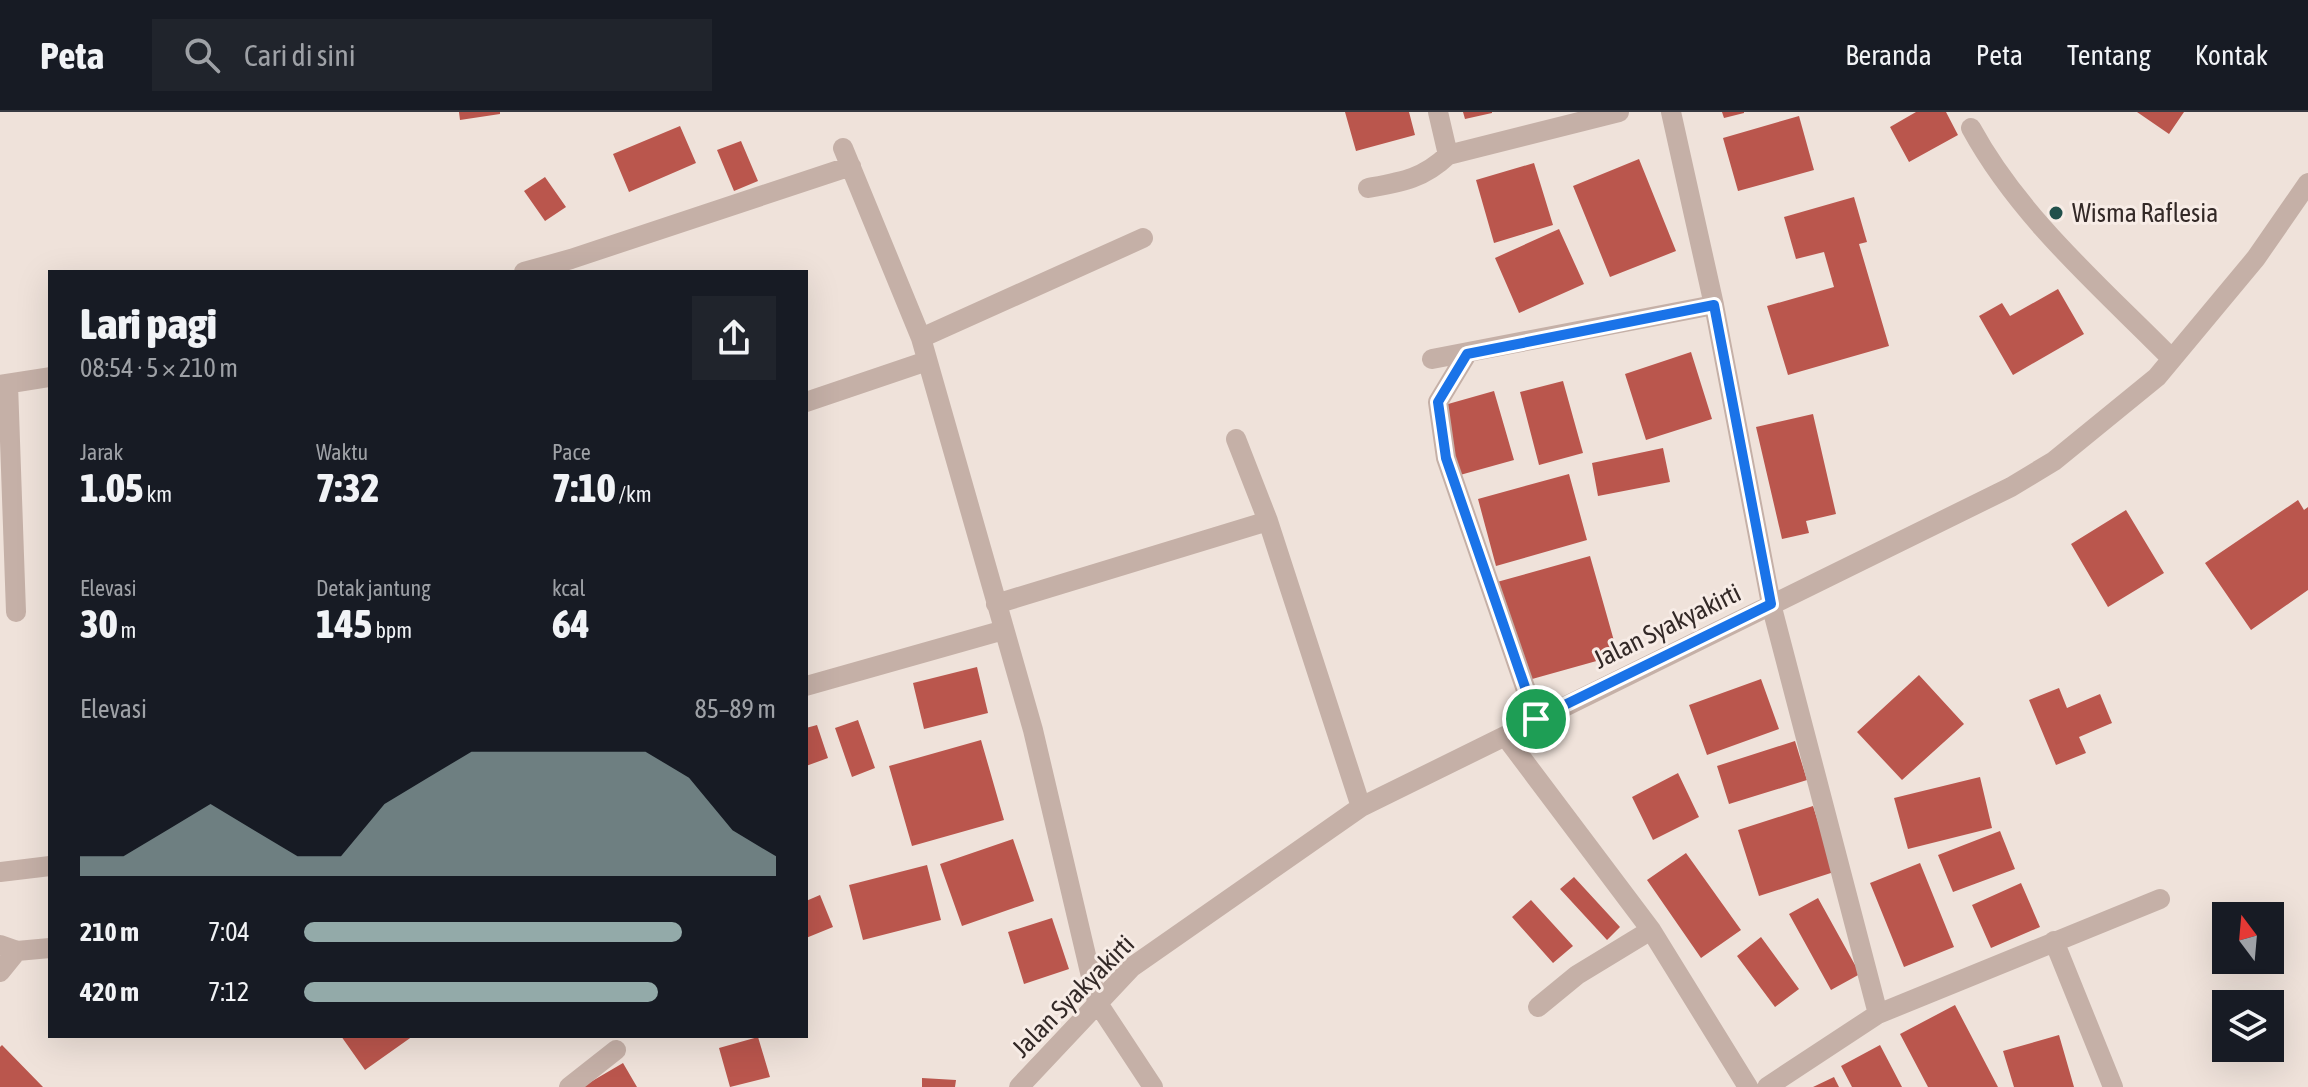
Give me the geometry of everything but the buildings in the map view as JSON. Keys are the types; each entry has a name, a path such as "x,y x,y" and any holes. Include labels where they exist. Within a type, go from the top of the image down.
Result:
{"street":[{"path":"1438,112 1448,155"},
{"path":"1368,188 1405,181 1431,171 1448,155 1619,112"},
{"path":"1671,112 1714,305 1771,604 1878,1014"},
{"path":"1971,128 2011,192 2172,359"},
{"path":"531,270 571,259 847,157 921,338 1033,730 1097,1002 1153,1087"},
{"name":"Jalan Syakyakirti","path":"1019,1087 1132,967 1361,807 2011,487 2054,461 2157,377 2256,258 2308,183"},
{"path":"921,338 1143,238"},
{"path":"1432,359 1714,305"},
{"path":"1467,354 1438,402 1446,458 1536,719"},
{"path":"808,401 927,361"},
{"path":"16,612 4,384 48,377"},
{"path":"1236,439 1268,521 1361,807"},
{"path":"996,604 1268,521"},
{"path":"808,685 1004,630"},
{"path":"1505,736 1651,930 1748,1087"},
{"path":"0,872 48,866"},
{"path":"1767,1087 1878,1014 2160,899"},
{"path":"1538,1007 1577,975 1651,930"},
{"path":"2054,941 2113,1087"},
{"path":"0,972 8,948 48,948"},
{"path":"569,1087 616,1050"}],"place":[{"name":"Wisma Raflesia","path":"2056,213"}],"route":[{"path":"1714,305 1771,604 1536,719 1446,458 1438,402 1467,354 1714,305"}]}
